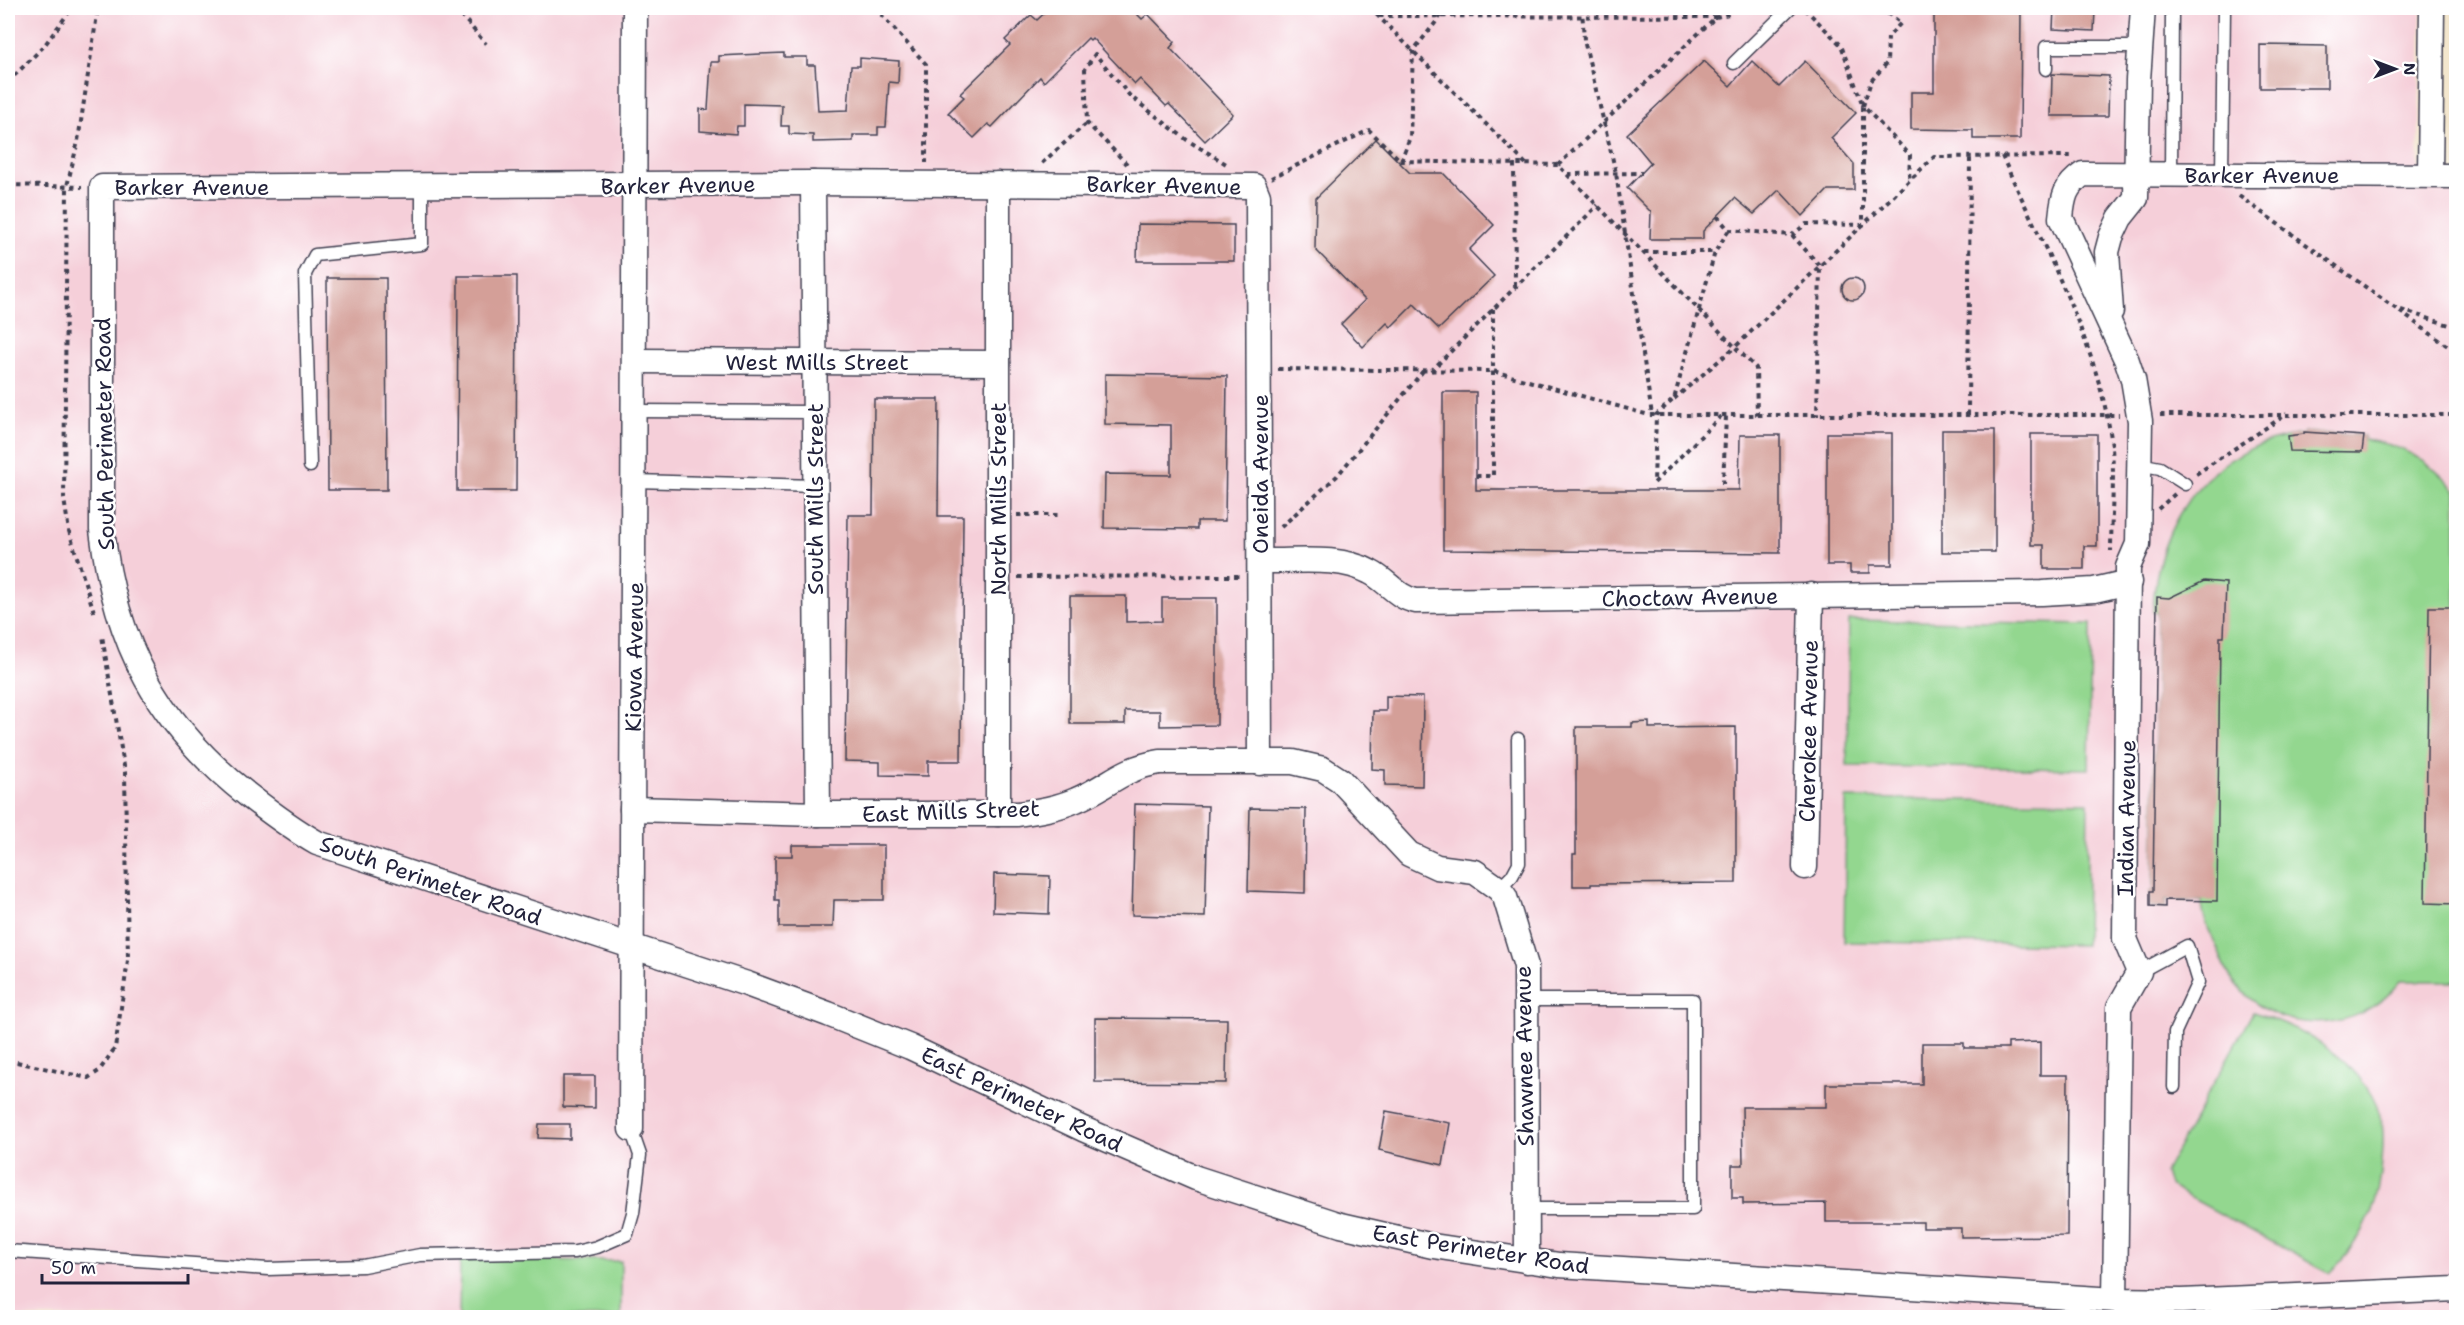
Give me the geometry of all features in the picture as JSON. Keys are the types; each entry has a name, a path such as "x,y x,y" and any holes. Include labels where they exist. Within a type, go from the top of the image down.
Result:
{"street":[{"name":"Indian Avenue","path":"2114,333 2108,291 2107,252 2120,218 2136,198 2143,8"},
{"path":"2430,176 2432,8"},
{"name":"Kiowa Avenue","path":"631,1128 635,9"},
{"name":"Barker Avenue","path":"2070,182 2083,174 2171,174 2229,184 2457,176"},
{"name":"Barker Avenue","path":"102,187 998,184 1258,180"},
{"name":"Oneida Avenue","path":"1258,180 1260,763"},
{"name":"Indian Avenue","path":"2070,182 2063,196 2061,218 2133,379 2139,415 2138,544 2120,584 2125,939 2139,972"},
{"name":"South Mills Street","path":"813,183 818,814"},
{"name":"North Mills Street","path":"998,184 998,814"},
{"name":"South Perimeter Road","path":"102,187 102,530 107,571 123,631 140,670 167,714 193,747 223,776 281,821 317,843 631,947"},
{"name":"West Mills Street","path":"635,361 998,363"},
{"name":"Choctaw Avenue","path":"1261,562 1352,564 1371,572 1398,595 1416,601 2042,593 2094,590 2120,584"},
{"name":"Cherokee Avenue","path":"1805,867 1811,595"},
{"name":"East Mills Street","path":"632,809 818,814 998,814 1048,810 1076,800 1120,773 1139,766 1160,762 1260,763"},
{"path":"1260,763 1293,762 1323,769 1340,780 1408,854 1437,867 1475,872 1499,889"},
{"name":"Shawnee Avenue","path":"1499,889 1508,906 1526,966 1527,1261"},
{"name":"East Perimeter Road","path":"631,947 757,988 889,1039 1196,1178 1341,1225 1433,1246 1527,1261 1612,1269 2115,1300 2182,1301 2457,1289"},
{"path":"2115,1300 2119,1007 2139,972"}],"lane":[{"path":"1734,63 1790,8"},
{"path":"2171,174 2172,8"},
{"path":"2224,8 2229,184"},
{"path":"2046,69 2046,47 2140,47"},
{"path":"310,466 305,274 315,255 422,244 422,186"},
{"path":"635,411 814,412"},
{"path":"2139,464 2160,468 2185,484"},
{"path":"635,481 815,486"},
{"path":"1499,889 1512,876 1519,863 1518,739"},
{"path":"2139,972 2187,946 2198,982 2175,1032 2174,1087"},
{"path":"1526,1000 1693,1000 1693,1209 1527,1209"},
{"path":"8,1251 268,1269 363,1266 420,1255 575,1252 597,1247 627,1234 633,1213 640,1155 631,1128"}],"path":[{"path":"8,82 44,46 72,8"},
{"path":"455,8 486,44"},
{"path":"635,9 823,8"},
{"path":"875,8 926,64 926,170"},
{"path":"1370,8 1526,164"},
{"path":"1401,161 1410,137 1413,51 1447,8"},
{"path":"1582,8 1584,40 1606,120 1616,173 1623,232 1654,415 1654,483 1723,416"},
{"path":"1379,16 1716,17 1729,14 1736,8"},
{"path":"1803,8 1841,45 1863,106 1910,155 1909,181"},
{"path":"1863,225 1863,106 1871,81 1887,63 1888,37 1901,23 1880,8"},
{"path":"1558,165 1716,17"},
{"path":"1123,170 1134,170 1086,123 1085,69 1095,54 1130,96 1187,140 1236,170 1225,170"},
{"path":"1035,170 1086,123"},
{"path":"1258,180 1268,179 1369,130 1401,161 1558,165 1756,368 1757,416"},
{"path":"2002,156 2083,335 2107,415 2111,435 2120,584"},
{"path":"1654,415 1735,347 1934,157 2079,156"},
{"path":"1968,415 1970,157"},
{"path":"1514,164 1515,288"},
{"path":"1568,174 1642,173"},
{"path":"2229,184 2457,352"},
{"path":"8,185 102,187"},
{"path":"1431,371 1598,205"},
{"path":"1717,216 1729,230 1792,235 1806,224 1863,225"},
{"path":"1674,399 1697,308 1715,252 1729,230"},
{"path":"1792,235 1820,266 1817,416"},
{"path":"1643,252 1715,252"},
{"path":"1476,476 1493,476 1493,309"},
{"path":"2398,309 2457,327"},
{"path":"1259,369 1492,371 1654,415 2457,415"},
{"path":"998,577 1261,562 1269,538 1336,476 1423,370"},
{"path":"2139,522 2149,517 2185,484 2221,457 2288,414"},
{"path":"1723,416 1723,484"},
{"path":"998,515 1060,515"}],"shaded area":[{"path":"8,8 2421,8 2418,186 2456,187 2456,1317 8,1317"}],"green space":[{"path":"2304,432 2364,436 2364,440 2391,445 2426,463 2456,491 2456,981 2401,981 2384,999 2363,1012 2341,1020 2318,1023 2295,1021 2272,1013 2252,1000 2234,982 2208,929 2202,901 2166,900 2165,907 2150,906 2150,891 2153,890 2157,613 2153,612 2156,578 2164,547 2177,518 2194,492 2216,470 2241,453 2271,441 2304,434"},
{"path":"1849,620 2091,624 2089,769 1847,766"},
{"path":"1846,798 2088,802 2086,945 1844,942"},
{"path":"2253,1012 2293,1028 2332,1052 2350,1067 2376,1103 2382,1124 2383,1143 2379,1188 2370,1215 2357,1241 2329,1273 2169,1186 2165,1172"},
{"path":"460,1259 621,1261 621,1317 459,1318"}],"building":[{"path":"1050,8 1131,8 1142,19 1148,14 1175,42 1170,48 1233,114 1205,141 1169,104 1166,106 1140,79 1135,84 1092,38 1090,40 1088,38 1044,82 1040,77 992,127 988,124 974,138 948,113 964,97 960,94 1010,45 1005,40 1031,15 1037,20"},
{"path":"1934,8 2021,8 2020,139 1973,139 1973,130 1911,129 1911,92 1934,92"},
{"path":"2054,8 2095,10 2094,31 2053,29"},
{"path":"2260,45 2327,46 2327,88 2260,88"},
{"path":"784,53 784,57 807,57 807,65 815,65 818,111 848,110 851,66 860,66 860,58 899,61 898,83 889,82 886,127 878,127 878,135 853,135 853,141 813,142 813,135 789,134 789,126 781,126 782,105 744,104 744,126 737,126 736,134 700,131 700,109 708,110 711,62 719,62 719,56"},
{"path":"1704,61 1730,86 1752,61 1779,87 1805,61 1856,113 1831,138 1854,164 1854,190 1828,190 1803,216 1779,190 1754,214 1735,198 1703,231 1703,239 1650,239 1651,212 1627,188 1651,163 1627,134"},
{"path":"2052,74 2109,76 2108,116 2051,116"},
{"path":"1376,139 1410,173 1443,173 1494,225 1469,250 1494,276 1439,329 1414,304 1391,327 1387,323 1363,347 1341,324 1365,300 1315,249 1316,198"},
{"path":"1138,224 1234,225 1234,261 1137,261"},
{"path":"458,276 517,276 516,491 457,491"},
{"path":"327,278 386,278 387,490 328,490"},
{"path":"1853,278 1861,281 1864,289 1861,297 1853,300 1845,297 1842,289 1845,281"},
{"path":"1105,374 1227,376 1225,521 1197,521 1197,529 1104,528 1105,474 1171,475 1171,425 1105,424"},
{"path":"1443,392 1476,392 1476,490 1739,490 1740,435 1780,435 1780,553 1443,550"},
{"path":"874,399 939,399 938,516 963,516 961,761 928,761 928,776 880,775 880,762 845,761 848,515 873,515"},
{"path":"1942,430 1995,430 1995,552 1942,552"},
{"path":"2304,432 2364,436 2362,452 2290,451 2288,436 2304,434"},
{"path":"1827,433 1892,433 1892,565 1870,565 1870,573 1850,573 1850,565 1827,565"},
{"path":"2031,434 2097,434 2097,546 2084,546 2084,569 2044,569 2044,545 2031,545"},
{"path":"2204,581 2226,583 2224,637 2220,637 2217,901 2165,900 2165,907 2150,906 2150,891 2153,891 2157,597 2169,598"},
{"path":"1070,596 1126,596 1126,622 1162,621 1162,598 1217,598 1217,725 1160,726 1160,711 1125,711 1125,724 1070,724"},
{"path":"2429,607 2457,607 2457,904 2425,903"},
{"path":"1386,696 1423,697 1422,786 1385,785 1385,770 1372,769 1373,711 1386,711"},
{"path":"1649,722 1649,728 1736,727 1736,883 1573,886 1573,854 1576,854 1576,727 1632,727 1632,723"},
{"path":"1135,804 1208,806 1205,917 1132,915"},
{"path":"1250,808 1306,809 1305,893 1248,891"},
{"path":"792,845 884,845 884,900 834,900 833,927 779,927 779,900 775,900 775,856 792,856"},
{"path":"994,874 1050,876 1049,914 993,912"},
{"path":"1095,1018 1227,1019 1226,1083 1095,1082"},
{"path":"2040,1042 2040,1075 2068,1075 2067,1236 1961,1237 1961,1228 1923,1228 1923,1222 1826,1222 1826,1203 1743,1204 1743,1198 1732,1198 1732,1165 1743,1165 1742,1107 1826,1107 1826,1084 1922,1084 1922,1043 1964,1043 1964,1048 2008,1048 2008,1043"},
{"path":"563,1076 595,1076 595,1108 563,1107"},
{"path":"1386,1111 1450,1123 1443,1165 1379,1150"},
{"path":"539,1124 570,1124 570,1139 538,1138"}]}
